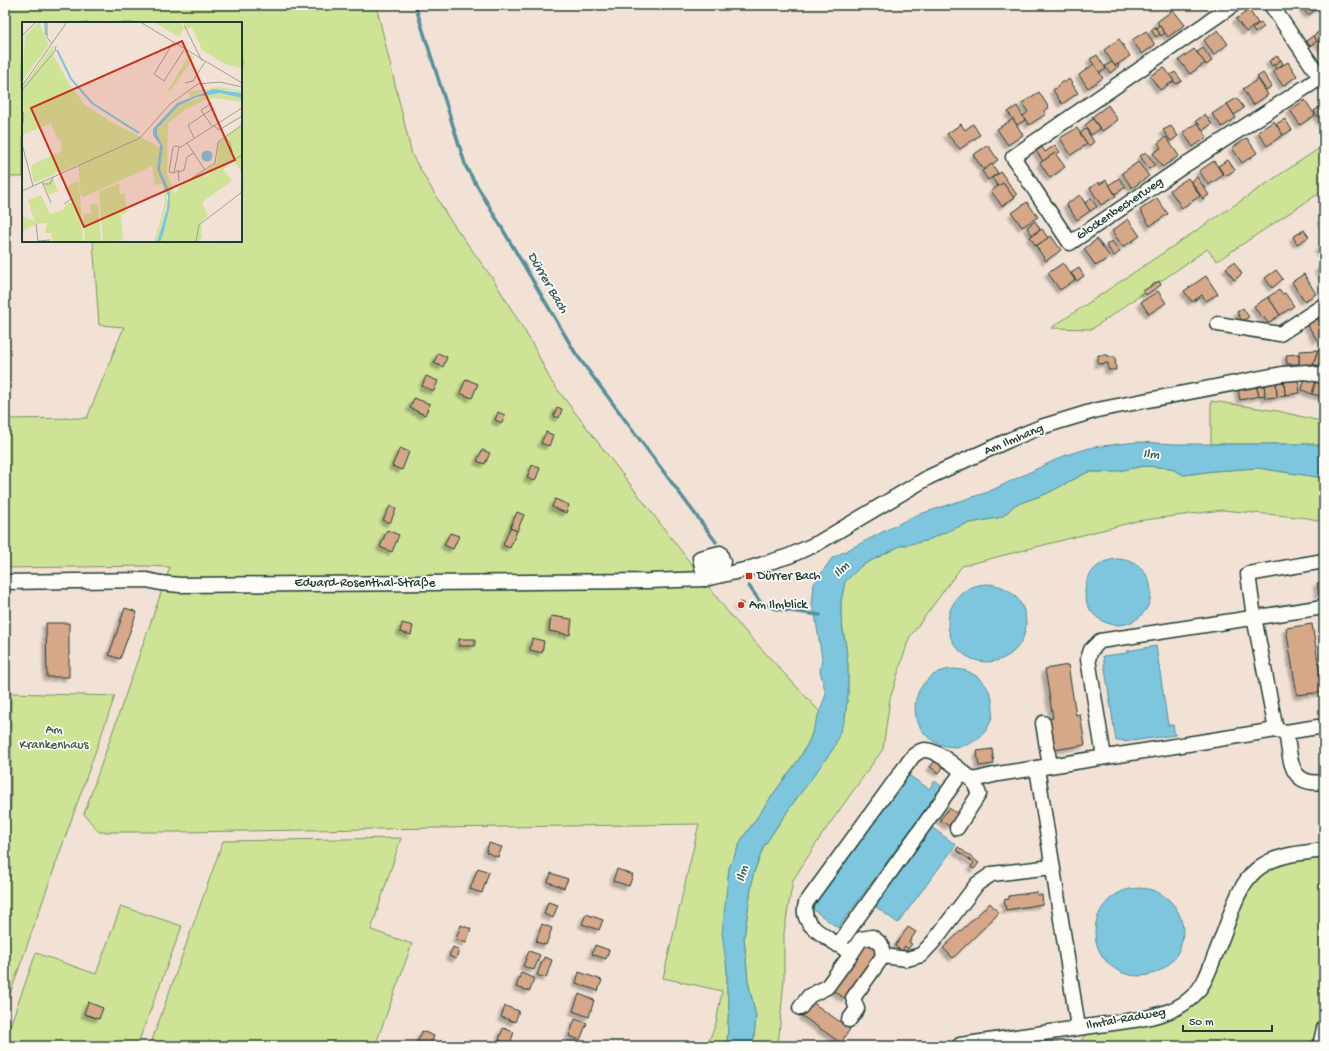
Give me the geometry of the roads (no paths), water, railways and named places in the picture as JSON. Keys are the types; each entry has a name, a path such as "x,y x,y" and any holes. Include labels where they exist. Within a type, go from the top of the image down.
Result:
{"street":[{"name":"Glockenbecherweg","path":"1233,5 1013,157 1070,243 1188,163 1322,80"},
{"path":"1271,5 1322,80"},
{"path":"1218,324 1280,334 1324,305"},
{"name":"Am Ilmhang","path":"726,575 769,563 818,543 929,477 1041,427 1097,410 1282,374 1306,372 1324,376"},
{"path":"1324,561 1248,574 1254,617 1281,731 1292,768 1300,779 1314,783 1324,782"},
{"name":"Eduard-Rosenthal-Straße","path":"5,582 147,580 160,583 188,585 649,581 703,573 726,575"},
{"path":"1104,757 1088,659 1091,650 1100,641 1324,607"},
{"path":"1043,723 1044,767 1052,867 1078,1027"},
{"path":"838,945 967,776 998,774 1104,757 1324,726"},
{"path":"851,954 810,926 805,917 804,911 806,903 914,756 919,752 925,750 940,755 967,776 979,794 957,828"},
{"name":"Ilmtal-Radweg","path":"960,1045 1148,1018 1168,1013 1176,1009 1194,996 1207,974 1238,896 1250,876 1259,867 1284,856 1324,850"},
{"path":"883,956 907,959 921,955 934,941 977,884 992,874 1052,867"},
{"path":"800,1008 808,996 827,987 861,939 872,937 881,944 883,956 854,998 857,1008 849,1020"},
{"path":"1320,1046 1324,1028"}],"water":[{"name":"Ilm","path":"1137,442 1178,444 1313,444 1324,446 1324,478 1257,468 1184,475 1170,468 1144,466 1113,472 1088,472 1046,494 1015,505 1002,517 965,524 925,541 900,546 861,566 845,582 841,601 841,620 848,665 848,693 845,718 834,748 764,846 753,875 744,938 748,981 756,1017 753,1046 727,1046 729,1000 727,993 727,970 722,933 729,868 742,839 799,759 809,741 826,694 820,671 822,658 812,605 814,584 832,558 914,516 988,492 1066,455 1093,447"},
{"path":"1112,559 1124,559 1131,561 1142,568 1149,579 1151,592 1149,605 1142,616 1131,623 1124,625 1112,625 1105,623 1094,616 1087,605 1085,598 1085,586 1087,579 1094,568 1105,561"},
{"path":"979,584 995,584 1009,590 1020,601 1026,615 1026,631 1020,645 1009,656 995,662 979,662 965,656 954,645 948,631 948,615 954,601 965,590"},
{"path":"1156,646 1168,725 1173,725 1175,735 1124,742 1124,740 1116,741 1103,656 1127,653 1127,651"},
{"path":"954,669 969,672 982,680 990,693 993,708 990,723 982,736 969,744 954,747 939,744 926,736 918,723 915,708 918,693 926,680 939,672"},
{"path":"907,774 929,789 935,781 942,787 838,928 810,907"},
{"path":"930,826 956,845 898,923 872,904"},
{"path":"1139,888 1156,891 1170,901 1180,915 1183,932 1180,949 1170,963 1156,973 1139,976 1122,973 1108,963 1098,949 1095,932 1098,915 1108,901 1122,891"}],"waterway":[{"name":"Dürrer Bach","path":"415,5 466,167 576,354 716,542"},
{"name":"Dürrer Bach","path":"749,586 761,603 776,609 820,615"}],"place":[{"name":"Dürrer Bach","path":"749,576"},
{"name":"Am Ilmblick","path":"741,605"}],"park label":[{"name":"Am Krankenhaus","path":"54,738"}]}
